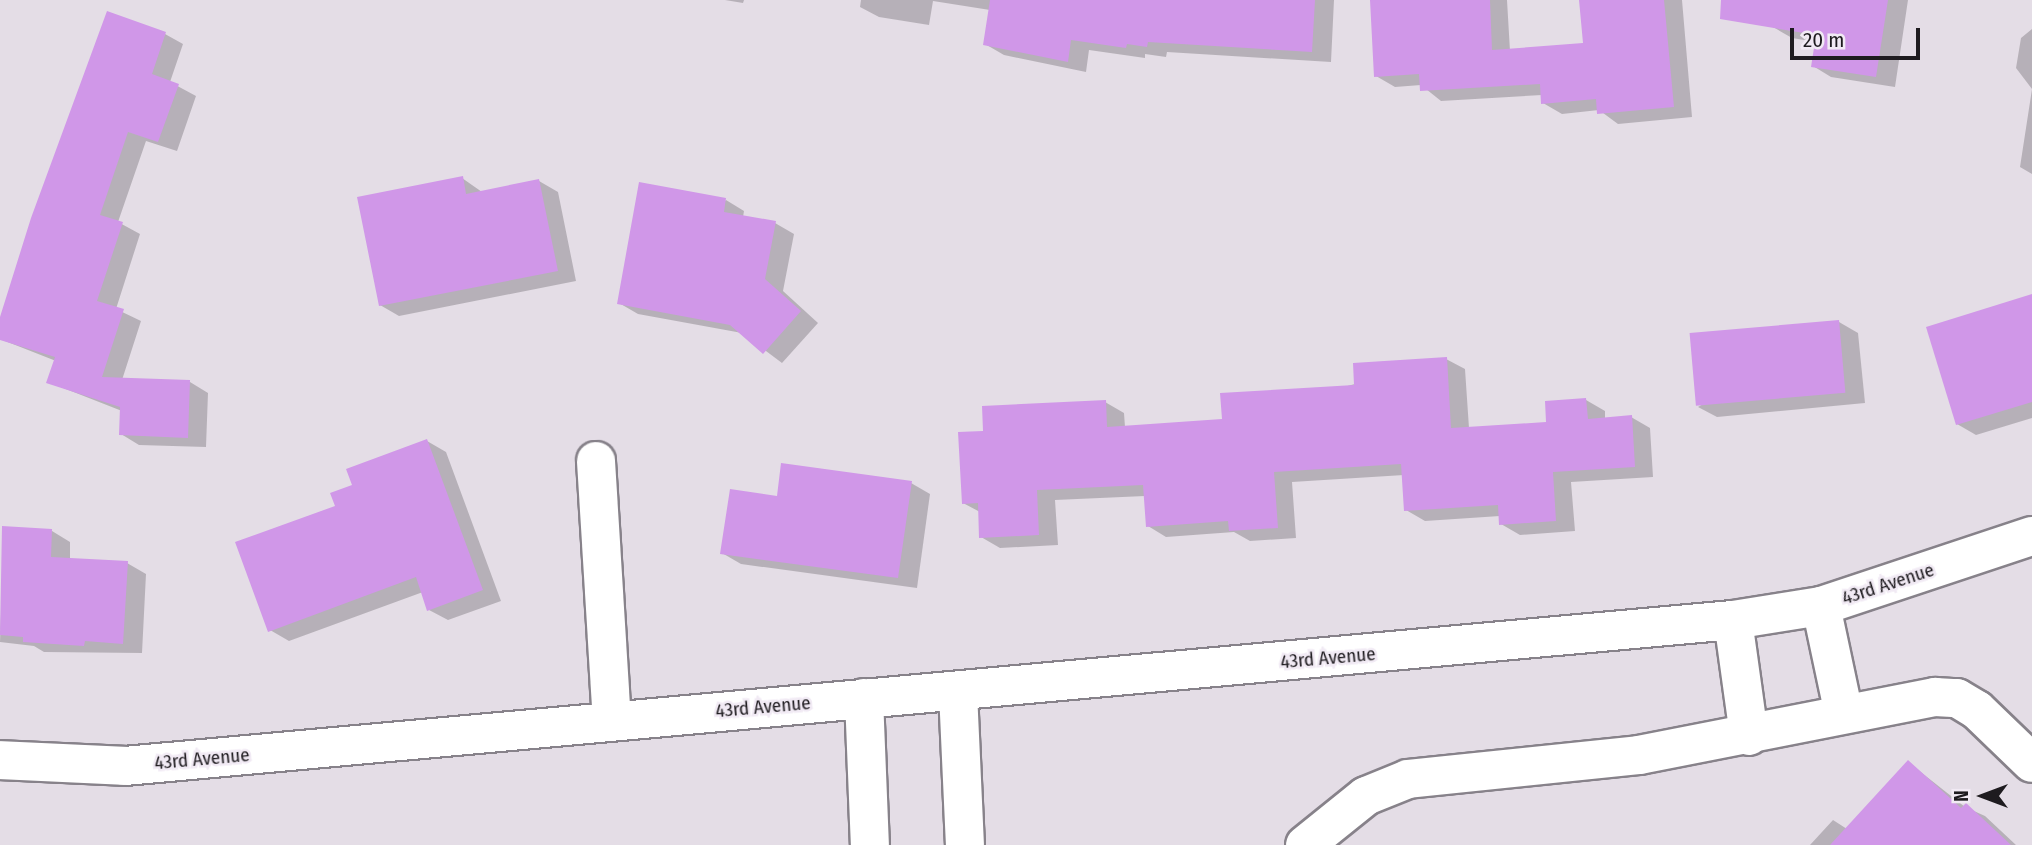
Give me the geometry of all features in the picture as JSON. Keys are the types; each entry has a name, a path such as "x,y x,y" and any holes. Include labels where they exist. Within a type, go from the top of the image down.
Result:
{"street":[{"path":"596,461 612,721"},
{"name":"43rd Avenue","path":"0,760 125,766 1732,620 1821,606 2032,536"},
{"path":"1821,606 1844,714"},
{"path":"1732,620 1749,736"},
{"path":"958,692 965,845"},
{"path":"1305,845 1367,796 1408,779 1639,755 1749,736 1934,697 1957,698 1978,710 2032,763"},
{"path":"864,698 870,845"}],"building":[{"path":"990,0 1315,0 1312,52 1148,42 1147,47 1127,44 1126,48 1071,40 1068,62 983,45"},
{"path":"1370,0 1490,0 1492,50 1583,43 1579,0 1664,0 1674,107 1597,114 1596,99 1541,104 1540,84 1420,91 1419,74 1374,77"},
{"path":"1721,0 1888,0 1876,77 1811,67 1816,35 1720,19"},
{"path":"107,11 166,32 152,74 179,84 158,142 128,132 100,215 123,222 97,301 124,309 102,377 190,380 188,438 119,435 120,407 46,383 55,357 0,340 0,317 31,218"},
{"path":"463,176 466,194 539,179 558,271 379,306 357,197"},
{"path":"639,182 726,198 724,212 776,221 765,279 801,311 763,354 730,325 617,304"},
{"path":"2032,294 2032,402 1956,425 1926,327"},
{"path":"1839,320 1845,393 1696,406 1690,333"},
{"path":"1447,357 1451,428 1546,422 1545,401 1586,398 1588,419 1632,415 1635,467 1553,472 1556,521 1499,525 1498,505 1404,511 1401,464 1274,472 1278,528 1229,531 1228,521 1146,527 1143,485 1037,490 1039,535 979,538 978,503 962,504 958,432 983,431 982,406 1106,400 1107,427 1222,419 1220,393 1354,385 1353,363"},
{"path":"427,439 483,590 427,611 416,577 268,632 235,542 335,506 330,493 352,485 346,469"},
{"path":"781,463 912,481 898,578 720,554 730,489 777,496"},
{"path":"2,526 52,529 51,557 128,561 123,644 85,641 84,646 23,642 23,637 0,635"},
{"path":"1908,760 1961,808 1966,803 2011,845 1830,845"}]}
